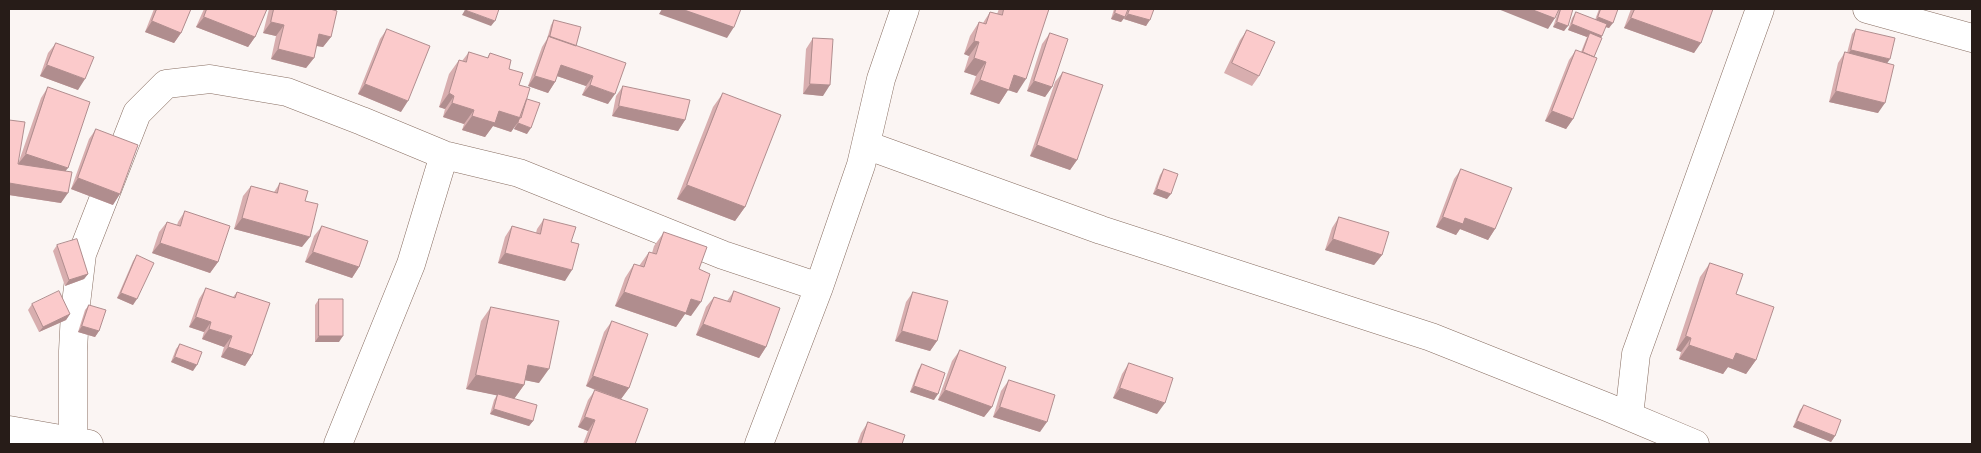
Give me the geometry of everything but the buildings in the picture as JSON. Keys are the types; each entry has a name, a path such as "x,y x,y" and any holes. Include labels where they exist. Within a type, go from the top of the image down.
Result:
{"street":[{"path":"1629,416 1636,354 1760,9"},
{"path":"1867,9 1972,38"},
{"path":"759,444 818,287 861,165 881,79 901,10"},
{"path":"9,430 81,443 73,351 75,312 82,254 137,113 166,84 210,79 287,92 362,120 444,155 519,173 723,255 818,287"},
{"path":"866,145 1100,230 1431,337 1694,444"},
{"path":"338,444 411,264 444,155"}]}
